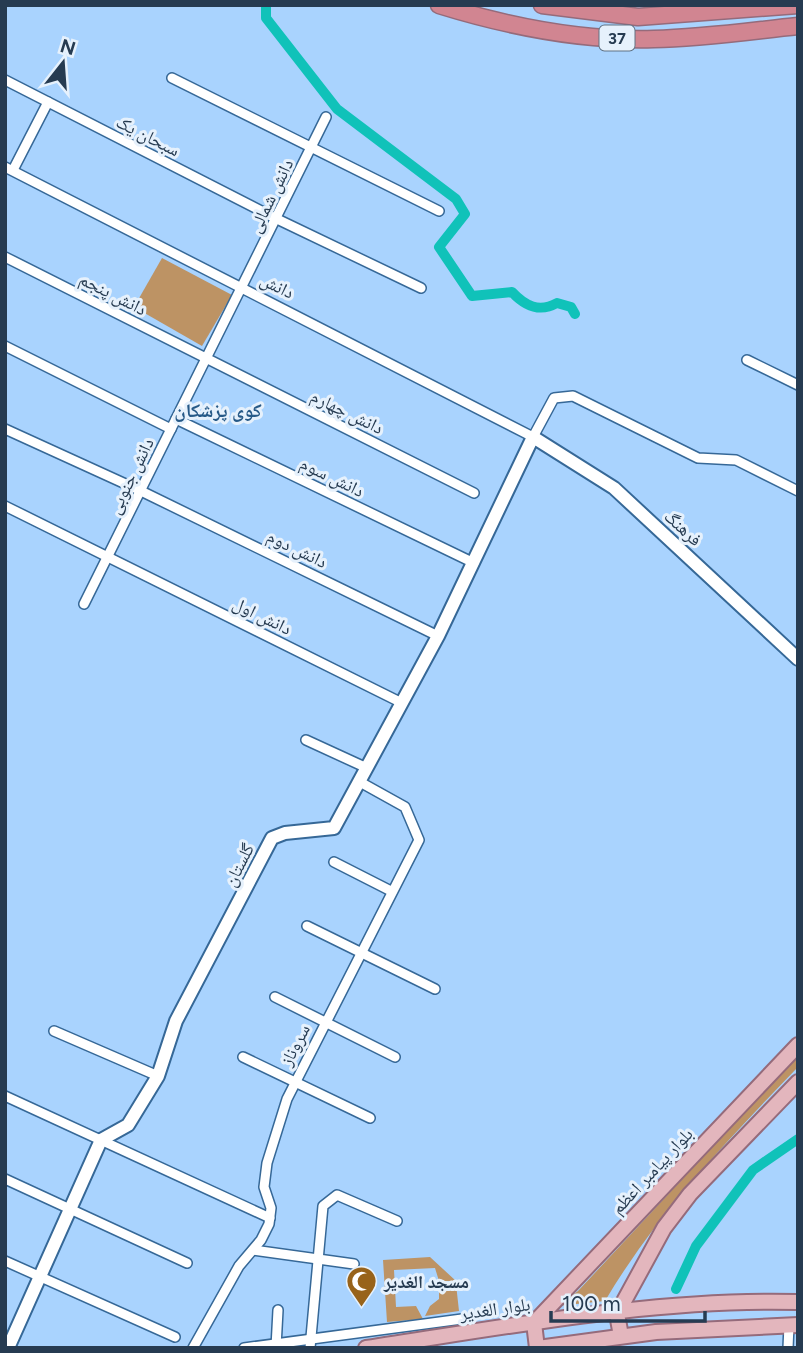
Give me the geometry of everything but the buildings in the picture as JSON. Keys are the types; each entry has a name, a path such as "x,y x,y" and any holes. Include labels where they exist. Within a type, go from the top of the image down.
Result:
{"highway":[{"name":"37","path":"439,5 542,29 629,39 682,38 798,26"},
{"name":"37","path":"542,5 638,17 798,5"}],"main road":[{"name":"بلوار پیامبر اعظم","path":"534,1323 798,1045"},
{"path":"621,1336 617,1314 664,1228 690,1194 798,1082"},
{"name":"بلوار الغدیر","path":"366,1348 534,1323 617,1314 798,1302"},
{"path":"534,1323 538,1348 621,1336 795,1329"}],"street":[{"path":"172,78 439,211"},
{"name":"سبحان یک","path":"5,80 277,219 421,288"},
{"path":"9,168 48,102"},
{"name":"دانش شمالی","path":"244,288 326,117"},
{"name":"دانش","path":"9,168 533,437"},
{"name":"دانش پنجم","path":"5,257 206,360"},
{"name":"دانش جنوبی","path":"84,604 244,288"},
{"name":"دانش سوم","path":"5,346 474,563"},
{"name":"دانش چهارم","path":"206,360 474,493"},
{"path":"747,360 798,384"},
{"path":"533,437 554,398 573,396 698,458 736,460 797,489"},
{"name":"دانش دوم","path":"5,429 141,491 438,636"},
{"name":"گلستان","path":"101,1140 128,1125 158,1076 176,1021 272,838 285,833 334,828 438,636 533,437"},
{"name":"فرهنگ","path":"533,437 614,488 798,659"},
{"name":"دانش اول","path":"5,506 402,703"},
{"path":"306,740 367,768"},
{"name":"سروناز","path":"270,1218 271,1208 264,1187 267,1163 295,1080 419,840 405,807 360,782"},
{"path":"334,862 391,891"},
{"path":"307,926 435,989"},
{"path":"275,997 395,1056"},
{"path":"54,1031 158,1076"},
{"path":"243,1057 370,1118"},
{"path":"5,1096 270,1218 261,1241 239,1266 193,1348"},
{"path":"8,1348 101,1140"},
{"path":"5,1178 187,1263"},
{"path":"310,1343 323,1206 337,1195 397,1221"},
{"path":"253,1250 354,1264"},
{"path":"5,1261 175,1337"},
{"path":"276,1346 278,1310"},
{"path":"244,1348 310,1343 462,1319"},
{"path":"788,1348 795,1329"}],"shaded area":[{"path":"162,258 232,295 202,346 134,307"},
{"path":"798,1055 798,1067 719,1150 670,1208 605,1301 557,1306 578,1291"},
{"path":"430,1257 456,1281 439,1281 435,1268 394,1270 396,1307 416,1306 423,1319 387,1322 383,1260"},
{"path":"456,1284 459,1311 425,1316 430,1306 439,1299 439,1286"}],"waterway":[{"path":"266,5 266,18 337,109 456,199 465,214 439,247 472,296 512,292 522,301 538,308 557,303 571,307 575,314"},
{"path":"676,1289 696,1246 753,1170 798,1139"}],"place":[{"name":"مسجد الغدیر","path":"361,1309"}],"district":[{"name":"کوی پزشکان","path":"218,410"}]}
